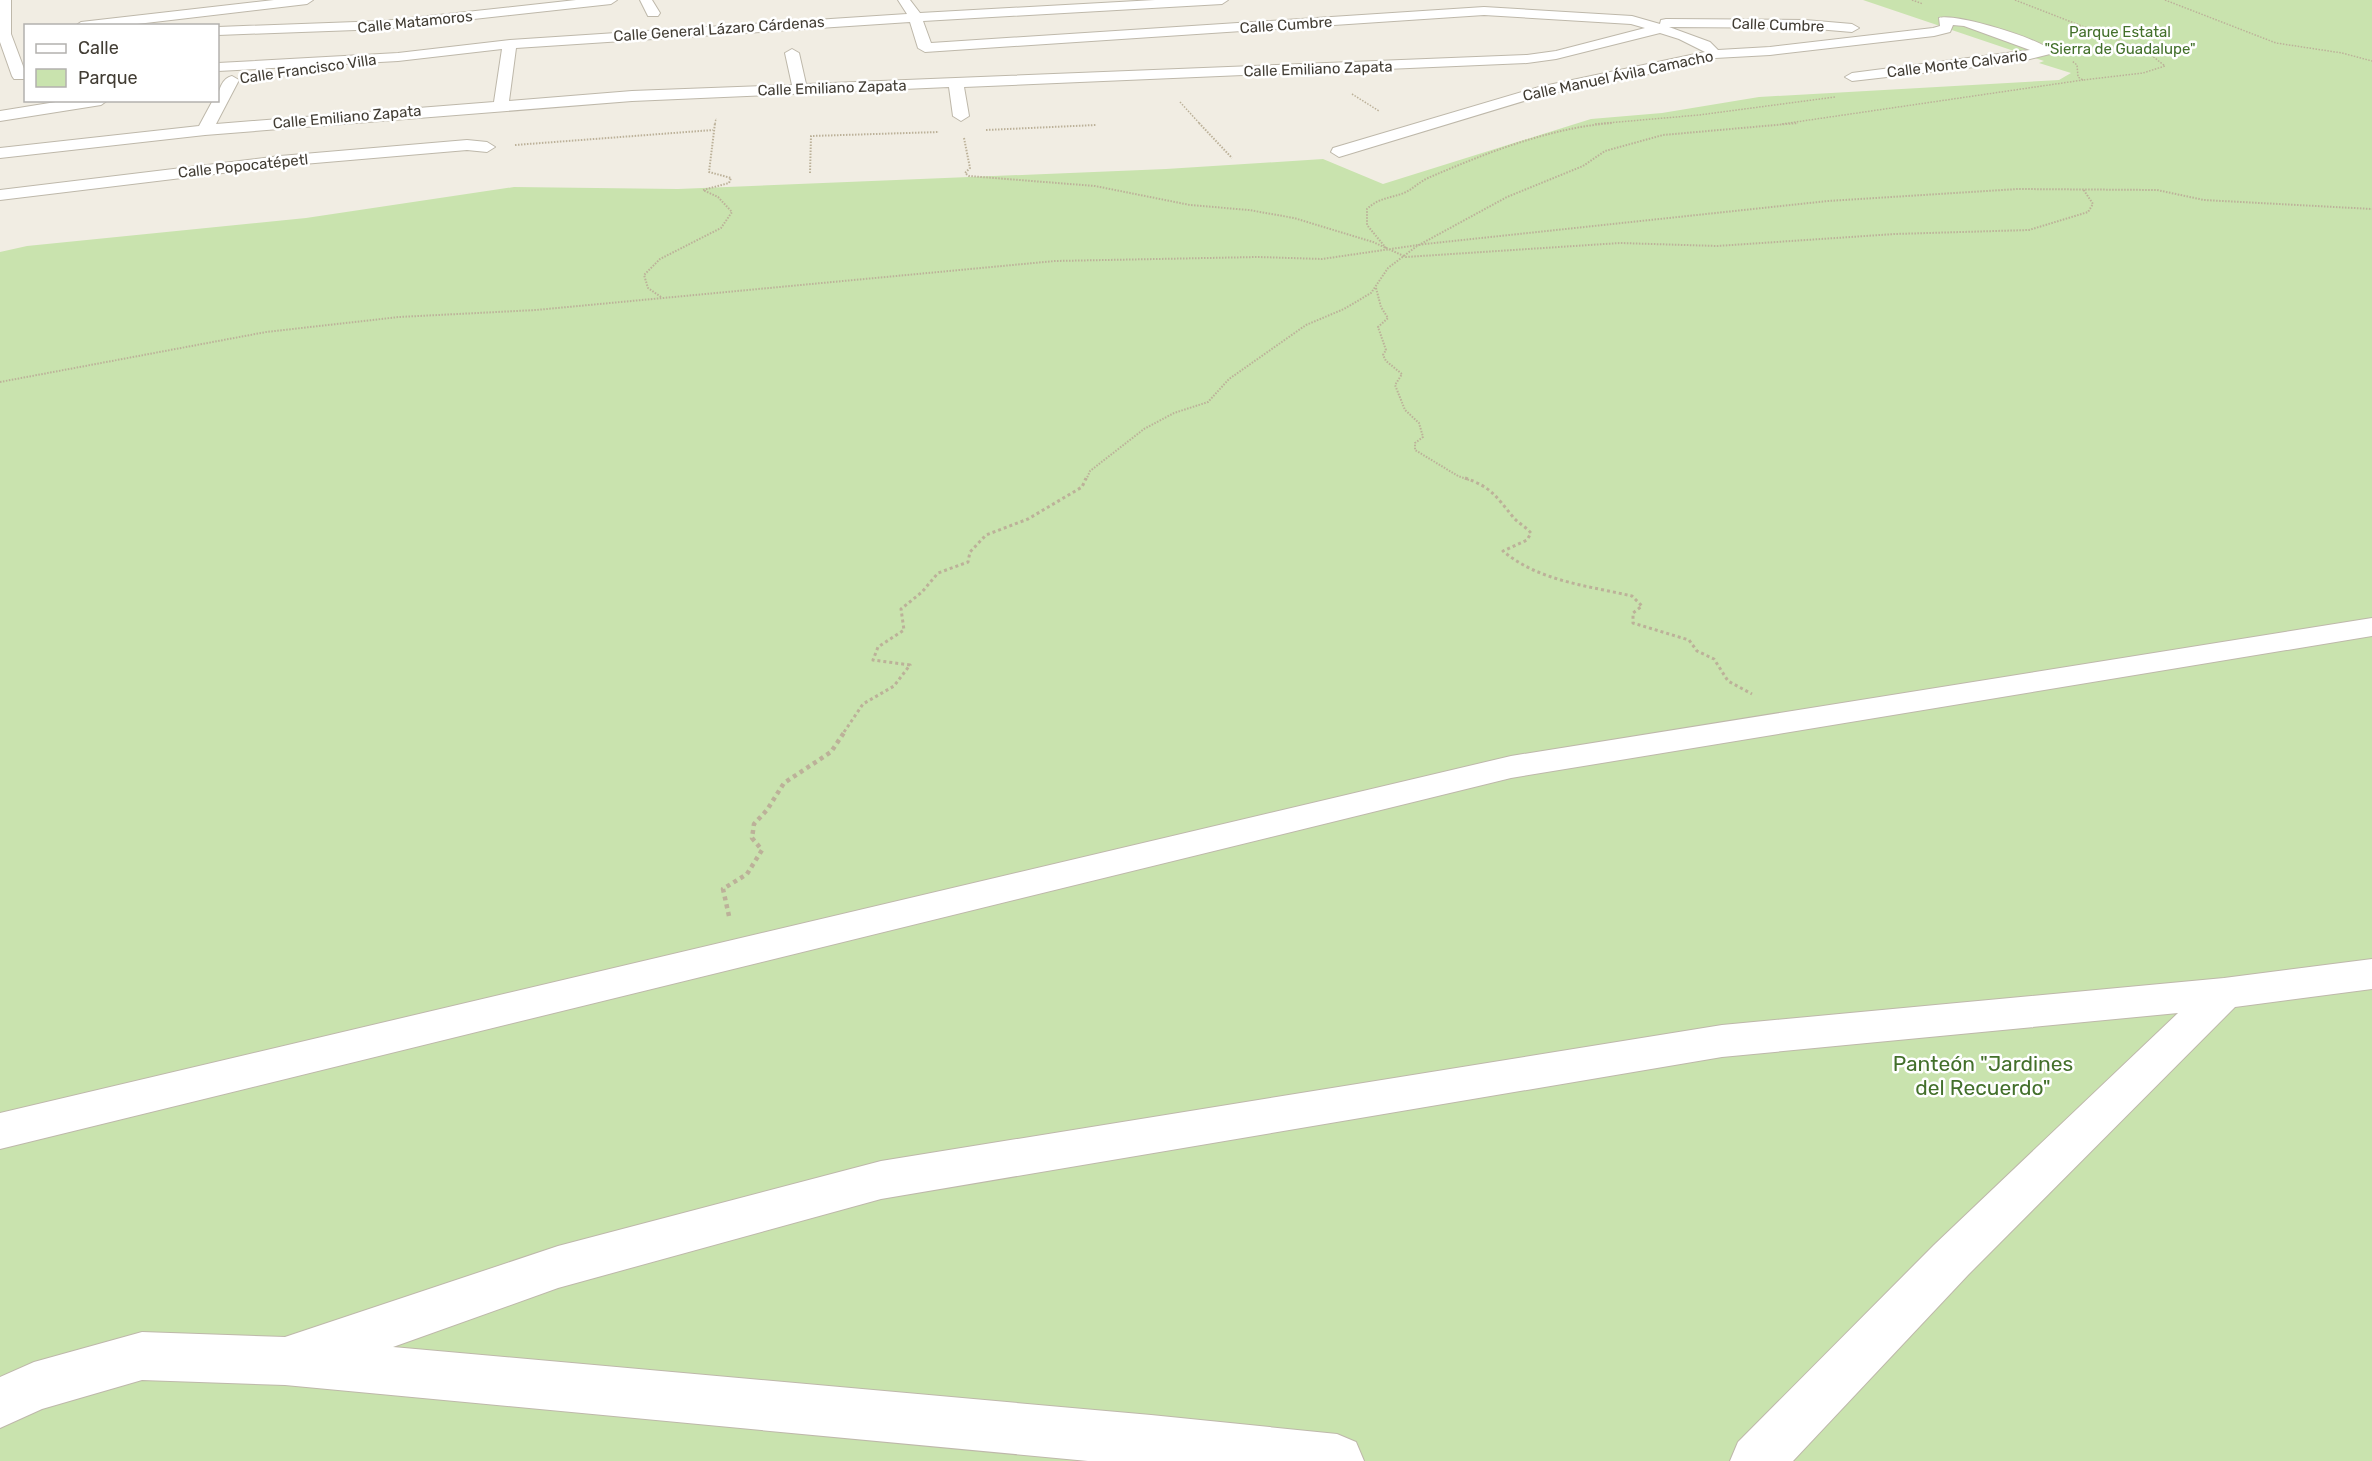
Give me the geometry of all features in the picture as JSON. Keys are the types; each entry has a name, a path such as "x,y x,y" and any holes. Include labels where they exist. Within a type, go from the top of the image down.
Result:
{"street":[{"path":"0,77 22,76 8,34 4,0"},
{"path":"98,24 307,0"},
{"path":"478,26 522,0"},
{"name":"Calle Matamoros","path":"219,31 338,29 611,0"},
{"path":"646,0 653,13"},
{"name":"Calle General Lázaro Cárdenas","path":"219,67 398,57 510,44 811,22 1090,7 1132,2 1222,0"},
{"path":"811,22 892,2 915,16"},
{"path":"1090,7 1111,34"},
{"name":"Calle Cumbre","path":"1725,10 1747,13"},
{"name":"Calle Cumbre","path":"915,16 925,48 1485,11 1593,16 1646,23 1805,24 1874,30"},
{"name":"Calle Monte Calvario","path":"1852,77 2018,57 2044,51 2042,48 1953,20 1944,21 1947,25 1945,29 1905,36 1904,31 1891,22"},
{"name":"Calle Cumbre","path":"1646,23 1705,45 1715,54"},
{"name":"Calle Emiliano Zapata","path":"4,156 205,130 501,105 721,92 1313,70 1544,57 1663,28"},
{"name":"Calle Manuel Ávila Camacho","path":"1339,152 1560,86 1665,67 1715,54 1905,36"},
{"path":"501,105 510,44"},
{"path":"792,53 800,89"},
{"name":"Calle Francisco Villa","path":"225,81 398,57"},
{"path":"219,96 225,81"},
{"path":"956,84 961,116"},
{"path":"0,116 88,102"},
{"path":"205,130 216,102"},
{"name":"Calle Popocatépetl","path":"0,195 280,161 467,145 487,147"},
{"path":"0,1131 1511,767 2372,627"},
{"path":"285,1361 558,1267 881,1180 1722,1041 2224,993 2372,974"},
{"path":"1757,1461 1951,1260 2224,993"},
{"path":"0,1403 34,1387 142,1356 285,1361 1138,1451 1336,1461"}],"path":[{"path":"1787,722 1766,701 1728,681 1724,670 1714,659 1697,651 1689,640 1633,623 1633,613 1642,606 1632,596 1540,573 1511,560 1503,551 1527,540 1531,533 1513,517 1509,509 1486,485 1458,476 1415,450 1415,443 1423,437 1423,430 1405,411 1395,385 1402,374 1386,361 1383,355 1386,350 1378,327 1388,318 1381,307 1376,288 1380,276 1417,246 1508,196 1583,166 1605,151 1663,135 1815,121 1932,100 2144,74 2165,66 2146,51 2015,0"},
{"path":"2165,0 2277,43 2342,53 2372,61"},
{"path":"2042,48 2069,57 2077,65 2078,76 2083,80"},
{"path":"1313,70 1410,130"},
{"path":"1984,89 2072,84"},
{"path":"662,297 648,288 644,275 660,259 721,228 732,212 718,196 703,190 729,183 731,178 709,172 713,130 721,92"},
{"path":"1388,250 1367,225 1367,209 1374,202 1406,192 1425,179 1526,141 1584,125 1699,115 1835,97"},
{"path":"487,147 713,130"},
{"path":"970,168 965,173 969,176 1095,186 1190,205 1249,210 1283,216 1373,242 1406,257 1620,243 1717,246 1906,234 2030,230 2041,228 2058,219 2088,212 2093,204 2083,189"},
{"path":"0,382 266,332 399,317 536,310 1055,261 1258,257 1322,259 1417,246 1828,201 2018,189 2157,190 2204,200 2372,209"},
{"path":"770,946 765,932 728,916 723,889 743,880 757,866 762,850 752,838 754,824 767,810 784,783 798,771 831,752 863,704 894,686 910,665 873,660 878,647 904,630 901,609 922,592 938,573 968,562 970,552 986,536 1028,519 1082,487 1090,471 1144,429 1156,425 1174,413 1208,402 1229,379 1286,339 1376,288"}],"green space":[{"path":"1863,0 2372,0 2372,1461 0,1461 0,252 27,246 306,218 514,187 678,189 1166,169 1323,159 1383,184 1591,119 1662,113 1759,97 2059,80 2071,73 2039,63 2044,61"}],"park label":[{"name":"Parque Estatal \"Sierra de Guadalupe\"","path":"2120,40"},
{"name":"Panteón \"Jardines del Recuerdo\"","path":"1983,1076"}]}
